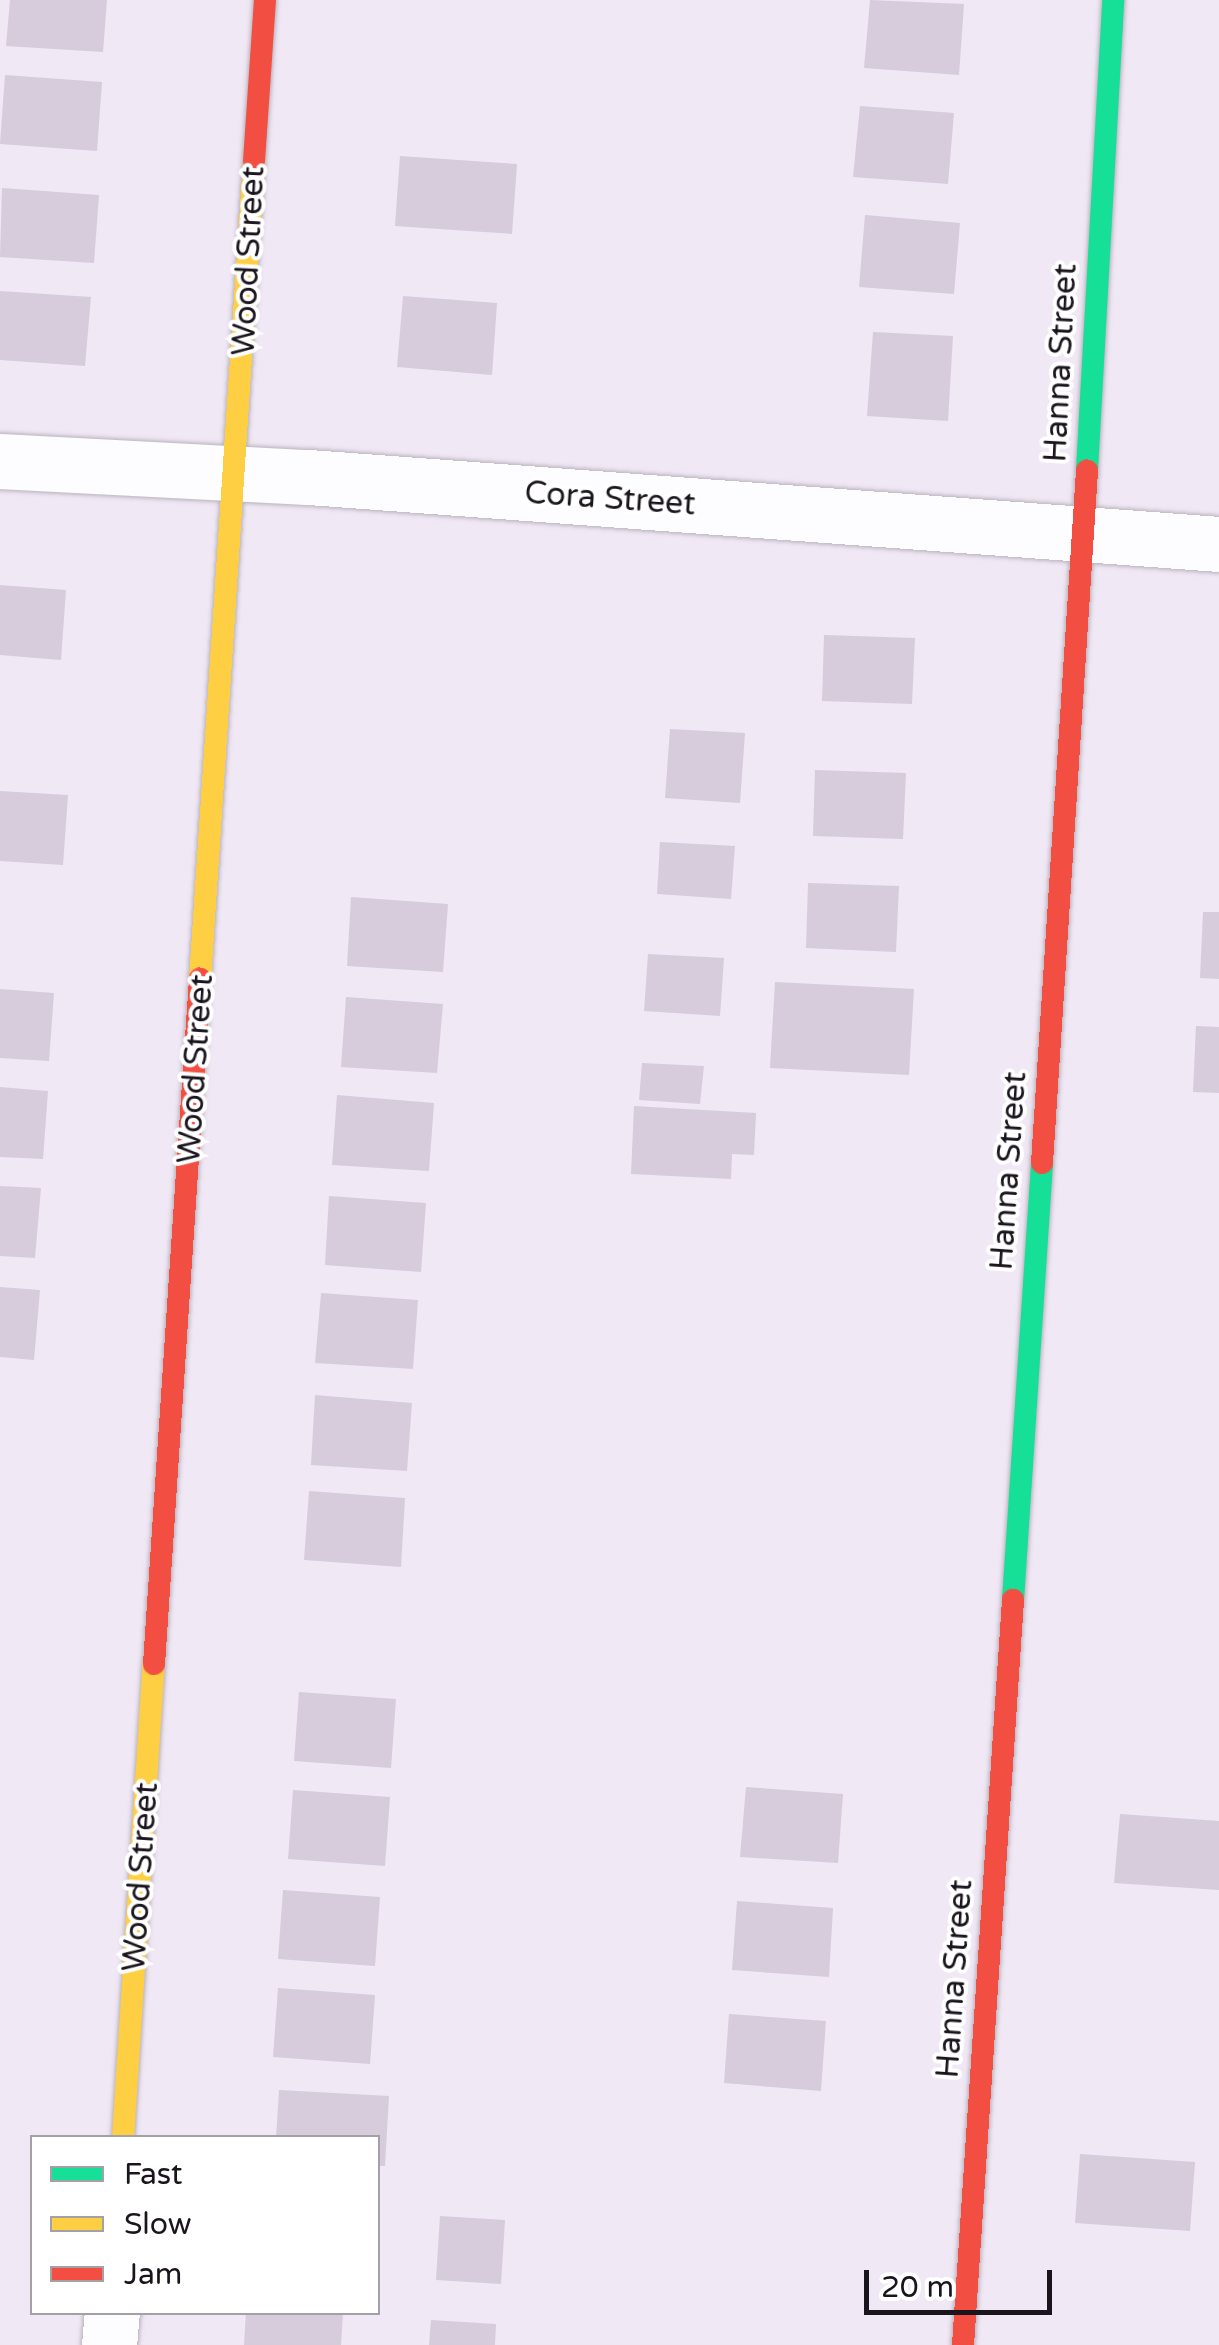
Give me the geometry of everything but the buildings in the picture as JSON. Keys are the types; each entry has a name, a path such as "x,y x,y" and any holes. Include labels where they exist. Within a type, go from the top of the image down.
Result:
{"street":[{"name":"Wood Street","path":"123,2135 265,0"},
{"name":"Hanna Street","path":"963,2345 1084,533 1113,0"},
{"name":"Cora Street","path":"0,461 236,473 1219,544"},
{"path":"109,2345 112,2315"}],"traffic: fast":[{"path":"1087,470 1113,0"},
{"path":"1013,1600 1042,1163"}],"traffic: slow":[{"path":"200,979 254,161"},
{"path":"123,2135 154,1664"}],"traffic: jam":[{"path":"254,161 265,0"},
{"path":"1042,1163 1087,470"},
{"path":"154,1664 200,979"},
{"path":"963,2345 1013,1600"}]}
